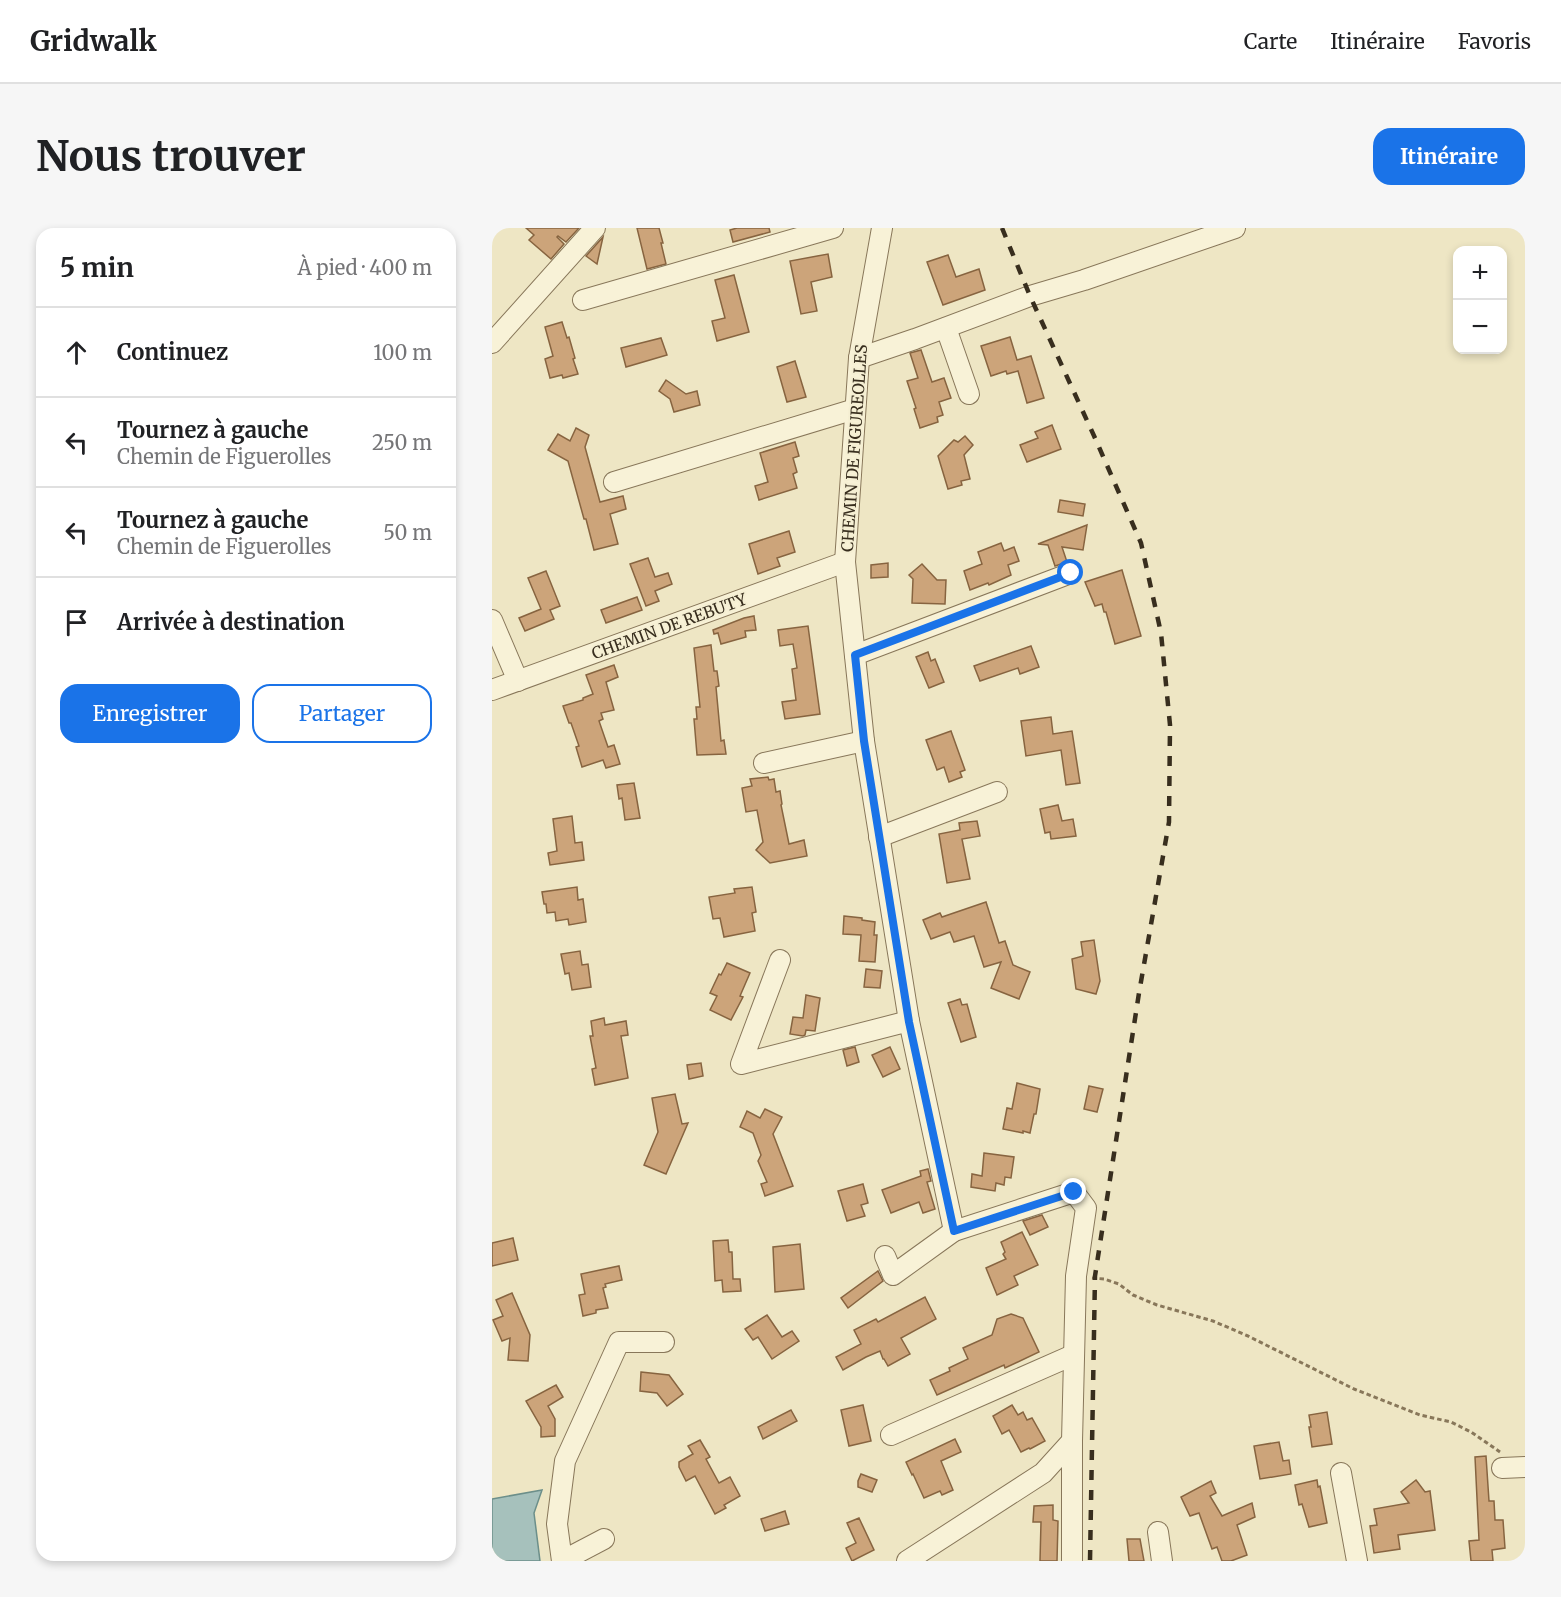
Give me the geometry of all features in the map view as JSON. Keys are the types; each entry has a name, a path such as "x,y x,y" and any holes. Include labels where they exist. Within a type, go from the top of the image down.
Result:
{"street":[{"path":"492,343 595,228"},
{"path":"584,300 833,228"},
{"name":"CHEMIN DE FIGUREOLLES","path":"882,228 859,358 845,562 864,741 909,1022 954,1231"},
{"path":"859,358 1030,296 1235,228"},
{"path":"946,328 969,394"},
{"path":"614,482 855,409"},
{"name":"CHEMIN DE REBUTY","path":"492,690 845,562"},
{"path":"855,655 1071,573"},
{"path":"492,620 518,681"},
{"path":"764,763 864,741"},
{"path":"879,837 997,792"},
{"path":"780,960 741,1064 909,1022"},
{"path":"885,1256 892,1275 954,1231 1074,1192 1086,1208 1076,1276 1073,1355 1072,1561"},
{"path":"604,1539 562,1561 557,1524 565,1461 619,1342 664,1342"},
{"path":"891,1435 1073,1355"},
{"path":"907,1561 1043,1473 1072,1441"},
{"path":"1341,1473 1357,1561"},
{"path":"1158,1532 1162,1561"}],"path":[{"path":"1076,1276 1104,1279 1119,1284 1133,1295 1157,1305 1213,1321 1248,1336 1354,1389 1420,1414 1451,1422 1471,1432 1516,1467"}],"water":[{"path":"542,1490 534,1513 540,1561 492,1561 492,1499"}],"building":[{"path":"526,228 579,228 566,242 557,237 564,244 551,259 529,240 534,235"},
{"path":"637,228 659,228 666,264 647,269"},
{"path":"769,228 770,232 733,242 730,230"},
{"path":"603,237 597,264 586,256"},
{"path":"828,254 832,277 811,282 817,311 801,314 790,261"},
{"path":"948,255 956,277 979,269 985,290 943,305 927,262"},
{"path":"734,275 749,332 717,341 712,321 725,318 715,280"},
{"path":"562,322 567,338 569,337 578,374 563,378 562,375 550,378 545,359 553,356 545,327"},
{"path":"1010,337 1017,360 1031,356 1044,398 1027,403 1018,371 1007,374 1006,371 991,376 981,346"},
{"path":"661,338 667,355 626,367 621,348"},
{"path":"921,350 932,382 944,378 951,398 939,402 943,415 937,417 938,422 920,428 907,381 918,378 910,353"},
{"path":"795,361 806,397 787,402 777,367"},
{"path":"666,380 686,394 697,391 700,405 674,412 670,399 659,391"},
{"path":"1052,425 1061,449 1027,462 1020,445 1038,438 1035,432"},
{"path":"576,428 589,435 585,447 600,502 623,496 626,509 610,514 618,544 594,550 568,461 548,450 558,434 570,441"},
{"path":"965,436 973,445 964,455 970,479 961,481 962,485 948,489 938,456 954,440 958,442"},
{"path":"795,442 799,456 793,458 797,472 793,474 797,488 759,500 755,486 768,482 760,453"},
{"path":"1060,500 1085,504 1083,516 1058,512"},
{"path":"1087,525 1083,550 1062,547 1067,562 1055,566 1048,545 1038,544"},
{"path":"789,531 795,552 777,558 780,566 758,574 749,544"},
{"path":"1001,543 1004,551 1014,547 1019,561 1008,565 1011,575 989,585 988,583 970,590 964,571 982,564 978,552"},
{"path":"648,558 655,577 668,573 672,584 655,591 659,601 646,606 630,564"},
{"path":"888,563 888,577 871,578 871,565"},
{"path":"922,564 937,580 946,580 945,604 912,603 913,579 909,575"},
{"path":"1122,570 1141,636 1115,644 1106,612 1102,604 1095,606 1085,582"},
{"path":"546,571 560,606 550,610 554,619 525,631 519,618 541,609 528,578"},
{"path":"637,597 642,610 606,623 601,610"},
{"path":"754,616 756,630 745,631 746,637 721,644 718,633 714,634 713,630"},
{"path":"808,626 820,714 785,719 782,702 796,700 792,669 797,668 793,644 780,646 778,630"},
{"path":"711,645 714,671 717,671 719,686 716,687 721,741 724,740 726,754 697,755 694,719 697,719 696,707 700,707 694,648"},
{"path":"1031,646 1039,667 1020,674 1018,668 980,681 974,666"},
{"path":"928,652 931,661 935,659 944,682 929,688 916,657"},
{"path":"614,665 618,677 606,682 614,710 601,713 603,719 599,721 608,747 614,745 620,764 606,768 603,760 582,767 576,747 579,746 563,706 583,700 593,694 586,675"},
{"path":"1051,717 1053,734 1072,731 1080,783 1066,785 1061,750 1026,756 1021,721"},
{"path":"951,731 965,770 960,772 962,777 949,782 944,767 937,770 926,740"},
{"path":"768,777 769,780 774,779 776,792 780,791 789,844 804,840 807,856 770,863 756,850 763,842 757,810 746,812 742,788 752,786 750,779"},
{"path":"634,783 640,818 625,820 622,798 619,799 617,785"},
{"path":"1058,805 1062,821 1073,819 1076,836 1051,839 1050,832 1045,833 1040,809"},
{"path":"572,816 575,843 582,842 584,860 550,865 548,853 557,851 553,819"},
{"path":"977,821 980,836 962,839 970,879 947,883 939,834 960,830 959,823"},
{"path":"577,887 578,900 583,899 586,922 569,925 568,919 556,921 555,912 547,913 542,892"},
{"path":"752,887 756,912 752,913 755,931 724,937 720,918 713,919 709,897 735,893 734,889"},
{"path":"986,902 999,943 1005,941 1013,965 1030,972 1019,999 991,988 1001,962 984,967 974,936 954,942 950,932 931,939 923,920 940,913 942,917"},
{"path":"844,916 875,922 874,935 877,935 875,962 859,961 861,935 843,934"},
{"path":"1094,940 1100,981 1096,994 1076,989 1072,959 1083,956 1081,942"},
{"path":"580,951 582,965 588,964 591,987 572,990 569,973 565,974 561,954"},
{"path":"727,963 750,973 740,996 743,997 731,1020 710,1010 717,996 710,993"},
{"path":"866,969 882,971 880,988 864,987"},
{"path":"806,995 820,998 815,1031 806,1030 803,1036 790,1034 793,1017 803,1018"},
{"path":"960,999 962,1005 967,1004 976,1037 961,1042 948,1003"},
{"path":"604,1018 605,1025 626,1021 628,1035 621,1036 628,1078 595,1085 592,1069 596,1068 590,1036 593,1036 591,1021"},
{"path":"855,1047 859,1062 847,1066 843,1050"},
{"path":"890,1047 900,1069 883,1077 872,1055"},
{"path":"701,1063 703,1076 689,1079 687,1065"},
{"path":"1017,1083 1040,1089 1030,1133 1003,1129 1007,1108 1012,1109"},
{"path":"1089,1086 1103,1089 1097,1112 1084,1109"},
{"path":"675,1094 682,1124 688,1123 666,1174 644,1165 658,1132 652,1098"},
{"path":"765,1109 782,1117 773,1134 793,1186 765,1196 761,1184 767,1182 758,1161 761,1155 753,1133 740,1127 747,1111 760,1118"},
{"path":"984,1153 1014,1157 1011,1178 1005,1177 1004,1185 996,1183 995,1191 971,1187 972,1174 982,1176"},
{"path":"928,1169 931,1181 927,1182 935,1209 923,1213 919,1202 891,1213 882,1190 921,1176 920,1171"},
{"path":"863,1184 868,1203 861,1205 865,1216 847,1221 838,1191"},
{"path":"1042,1215 1048,1227 1030,1235 1023,1221"},
{"path":"1022,1232 1038,1265 1014,1276 1018,1285 997,1295 986,1268 1006,1259 1001,1242"},
{"path":"513,1238 518,1260 492,1266 492,1243"},
{"path":"728,1240 729,1252 732,1252 733,1279 740,1279 741,1291 723,1292 722,1280 715,1281 713,1241"},
{"path":"800,1244 804,1289 775,1292 773,1247"},
{"path":"619,1266 622,1280 605,1284 606,1287 603,1288 608,1308 583,1316 579,1295 585,1294 581,1274"},
{"path":"878,1271 883,1281 848,1308 841,1298"},
{"path":"512,1293 530,1335 528,1361 508,1360 510,1338 502,1341 493,1320 503,1316 496,1300"},
{"path":"925,1297 936,1319 901,1338 910,1354 888,1366 880,1351 843,1370 836,1357 861,1344 854,1330 876,1319 878,1322"},
{"path":"1011,1314 1023,1318 1039,1352 937,1395 930,1380 968,1359 963,1348 992,1335 997,1319"},
{"path":"767,1315 782,1337 792,1331 799,1341 772,1359 758,1337 753,1340 745,1329"},
{"path":"641,1372 669,1375 683,1394 667,1406 657,1393 640,1391"},
{"path":"556,1385 563,1397 548,1406 555,1419 555,1436 541,1437 541,1427 526,1401"},
{"path":"863,1405 871,1441 849,1446 841,1410"},
{"path":"1012,1405 1018,1415 1023,1412 1027,1420 1032,1418 1045,1441 1021,1452 1009,1430 1002,1434 993,1416"},
{"path":"791,1410 797,1421 763,1439 758,1427"},
{"path":"1327,1412 1332,1444 1312,1447 1309,1415"},
{"path":"955,1439 961,1452 941,1461 953,1490 942,1495 940,1491 924,1498 906,1462"},
{"path":"700,1440 710,1457 706,1459 719,1483 730,1477 740,1496 724,1505 726,1508 715,1514 695,1476 686,1481 679,1467 679,1462 693,1454 688,1446"},
{"path":"1279,1442 1283,1461 1289,1460 1291,1474 1260,1479 1254,1446"},
{"path":"1486,1456 1489,1501 1494,1501 1495,1520 1503,1520 1505,1548 1492,1550 1493,1561 1471,1561 1469,1541 1479,1540 1475,1457"},
{"path":"861,1474 877,1480 872,1492 858,1487"},
{"path":"1317,1480 1327,1523 1309,1527 1302,1504 1299,1505 1295,1485"},
{"path":"1416,1480 1425,1492 1430,1491 1435,1530 1398,1535 1400,1549 1374,1553 1370,1526 1377,1525 1374,1509 1409,1503 1401,1492"},
{"path":"1211,1481 1216,1493 1210,1496 1222,1516 1252,1503 1255,1517 1237,1525 1247,1555 1231,1561 1222,1561 1217,1547 1212,1549 1199,1513 1190,1516 1181,1497"},
{"path":"1053,1505 1053,1520 1058,1521 1057,1561 1040,1561 1041,1522 1033,1522 1034,1506"},
{"path":"785,1511 789,1524 765,1531 761,1519"},
{"path":"859,1518 874,1550 852,1561 846,1548 856,1543 847,1523"},
{"path":"1127,1539 1140,1539 1144,1561 1129,1561"}],"railway":[{"path":"1002,228 1030,296 1141,543 1161,633 1170,725 1169,822 1139,993 1095,1276 1090,1561"}],"route":[{"path":"1071,573 855,655 864,741 909,1022 954,1231 1074,1192"}]}
